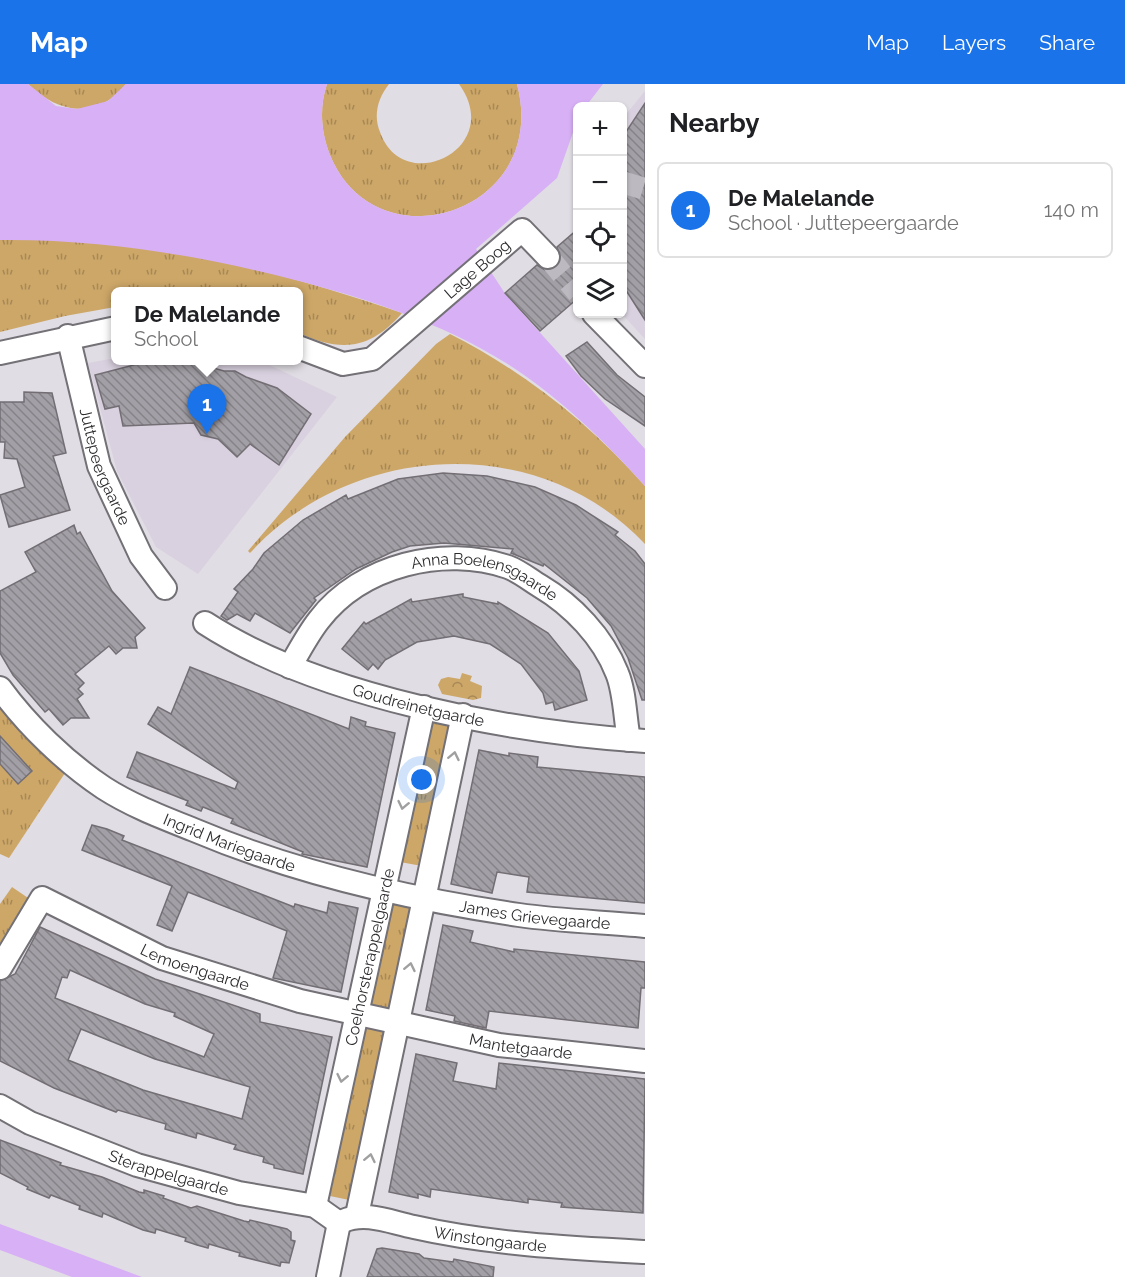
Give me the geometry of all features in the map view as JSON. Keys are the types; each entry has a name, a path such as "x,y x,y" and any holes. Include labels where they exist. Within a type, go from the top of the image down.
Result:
{"street":[{"name":"Lage Boog","path":"303,349 343,364 372,359 522,230 543,251"},
{"path":"598,318 645,366"},
{"path":"0,353 68,336 111,329"},
{"name":"Juttepeergaarde","path":"68,336 99,466 141,556 165,588"},
{"name":"Anna Boelensgaarde","path":"290,667 319,619 364,582 414,561 462,558 509,568 557,597 582,620 602,645 618,674 637,740"},
{"name":"Goudreinetgaarde","path":"205,623 263,656 290,667 424,707 529,728 637,740"},
{"name":"Ingrid Mariegaarde","path":"0,688 14,706 82,772 106,789 156,814 228,844 298,867 425,897"},
{"name":"Coelhorsterappelgaarde","path":"315,1206 424,707"},
{"path":"328,1277 348,1219 399,1022 463,715"},
{"name":"James Grievegaarde","path":"425,897 519,915 645,926"},
{"name":"Lemoengaarde","path":"0,968 42,898 162,958 300,1001 399,1022"},
{"name":"Mantetgaarde","path":"399,1022 499,1045 645,1061"},
{"name":"Sterappelgaarde","path":"0,1106 30,1123 137,1165 239,1193 315,1206 348,1219"},
{"name":"Winstongaarde","path":"348,1219 554,1247 645,1252"}],"shaded area":[{"path":"0,84 28,84 56,106 77,109 108,101 126,84 327,84 322,111 325,138 330,155 353,190 383,210 418,216 454,210 485,193 509,165 521,129 517,84 603,84 589,102 573,102 573,132 557,178 476,249 506,295 645,449 645,486 580,420 525,376 482,349 404,314 350,295 295,280 186,256 75,242 0,240"},
{"path":"645,91 645,339 626,318 627,113"},
{"path":"111,359 111,365 269,365 337,397 198,574 156,547 117,471 88,363"},
{"path":"0,1224 142,1277 72,1277 0,1250"}],"green space":[{"path":"28,84 126,84 115,96 103,104 77,109 51,101"},
{"path":"327,84 389,84 378,107 377,119 380,132 392,152 409,161 427,163 446,157 461,145 470,128 470,107 459,84 517,84 521,129 509,165 485,193 454,210 418,216 383,210 353,190 330,155 322,120"},
{"path":"44,239 101,244 221,261 299,281 402,313 379,334 355,344 342,345 303,335 303,287 111,287 111,308 0,332 0,240"},
{"path":"450,334 530,382 578,420 624,463 645,486 645,544 602,507 553,482 500,468 446,464 392,471 340,488 292,516 250,553 248,551 345,437 436,344"},
{"path":"462,673 472,676 470,681 482,686 481,698 473,700 442,694 438,685 441,679 448,677 460,679"},
{"path":"0,702 67,770 9,858 0,854"},
{"path":"430,717 451,722 422,866 400,862"},
{"path":"12,887 34,902 0,953 0,904"},
{"path":"390,901 414,906 391,1009 369,1004"},
{"path":"365,1028 387,1031 354,1201 330,1196"}],"building":[{"path":"645,103 645,320 627,292 627,130"},
{"path":"573,233 573,302 540,331 505,293 537,265 545,270 557,267 561,260 557,247"},
{"path":"587,342 617,375 645,397 645,426 605,399 581,376 566,356"},
{"path":"134,365 203,365 224,371 235,371 277,388 311,414 279,465 250,444 237,457 218,439 201,435 194,423 123,426 119,406 105,409 95,375"},
{"path":"24,392 52,393 66,453 53,456 70,510 9,527 0,495 25,487 17,459 4,458 5,442 0,442 0,402 24,402"},
{"path":"443,473 487,476 535,487 576,505 618,532 615,535 635,551 645,564 645,700 642,700 628,658 611,626 587,598 544,564 543,566 511,553 513,549 444,543 410,546 392,552 356,569 314,598 316,600 290,633 255,613 250,621 237,614 227,620 221,616 238,592 234,589 264,553 303,520 346,495 348,499 398,479"},
{"path":"74,525 77,534 80,532 112,591 145,628 135,637 137,648 123,648 116,654 109,646 75,674 84,683 78,689 83,694 77,699 89,718 71,718 63,725 49,709 45,712 13,675 0,653 0,591 36,572 25,552"},
{"path":"463,594 463,597 498,604 498,602 548,633 579,671 587,700 555,710 553,702 546,704 543,693 521,664 490,644 454,636 417,642 385,660 378,669 373,664 368,670 342,649 364,622 366,624 411,599 412,602"},
{"path":"190,667 349,729 351,717 366,722 365,726 395,733 367,867 302,854 303,852 231,823 233,819 203,807 201,811 186,805 188,801 127,777 137,752 235,789 238,782 148,724 158,707 171,714"},
{"path":"0,736 32,771 18,784 0,764"},
{"path":"479,750 509,756 509,753 538,757 537,767 645,777 645,903 527,892 529,877 497,872 492,893 451,884"},
{"path":"92,825 124,836 122,840 294,907 295,904 327,913 329,902 358,908 341,992 273,978 287,931 188,892 172,931 157,925 172,886 82,850"},
{"path":"443,925 473,931 470,942 514,952 514,949 645,962 645,988 641,988 638,1028 489,1011 486,1028 454,1021 455,1016 426,1010"},
{"path":"40,927 155,979 260,1014 260,1022 332,1037 303,1174 274,1168 274,1165 263,1162 264,1157 234,1149 236,1145 197,1133 196,1138 165,1129 166,1124 118,1110 116,1112 54,1088 0,1061 0,981 15,974","holes":["70,970 145,1004 175,1013 174,1016 214,1034 204,1057 55,998 62,977 67,978","81,1029 155,1059 250,1087 242,1119 143,1090 68,1060"]},
{"path":"416,1054 457,1063 453,1081 496,1089 499,1063 645,1079 643,1213 561,1207 562,1203 528,1199 528,1203 431,1189 430,1197 418,1194 418,1198 389,1192"},
{"path":"0,1140 61,1163 60,1165 102,1177 139,1192 144,1193 144,1190 191,1208 197,1206 244,1221 249,1222 250,1220 287,1229 291,1232 291,1240 295,1241 289,1263 281,1262 280,1266 239,1256 240,1253 209,1244 208,1248 197,1245 185,1241 186,1238 156,1229 155,1233 143,1230 103,1213 102,1217 51,1195 49,1198 27,1189 28,1187 0,1173"},
{"path":"377,1249 419,1254 424,1258 453,1262 454,1259 494,1267 493,1277 367,1277"}],"tunnel":[{"path":"627,184 645,189"},
{"path":"548,257 573,287"}],"place":[{"name":"De Malelande","path":"207,434"}]}
